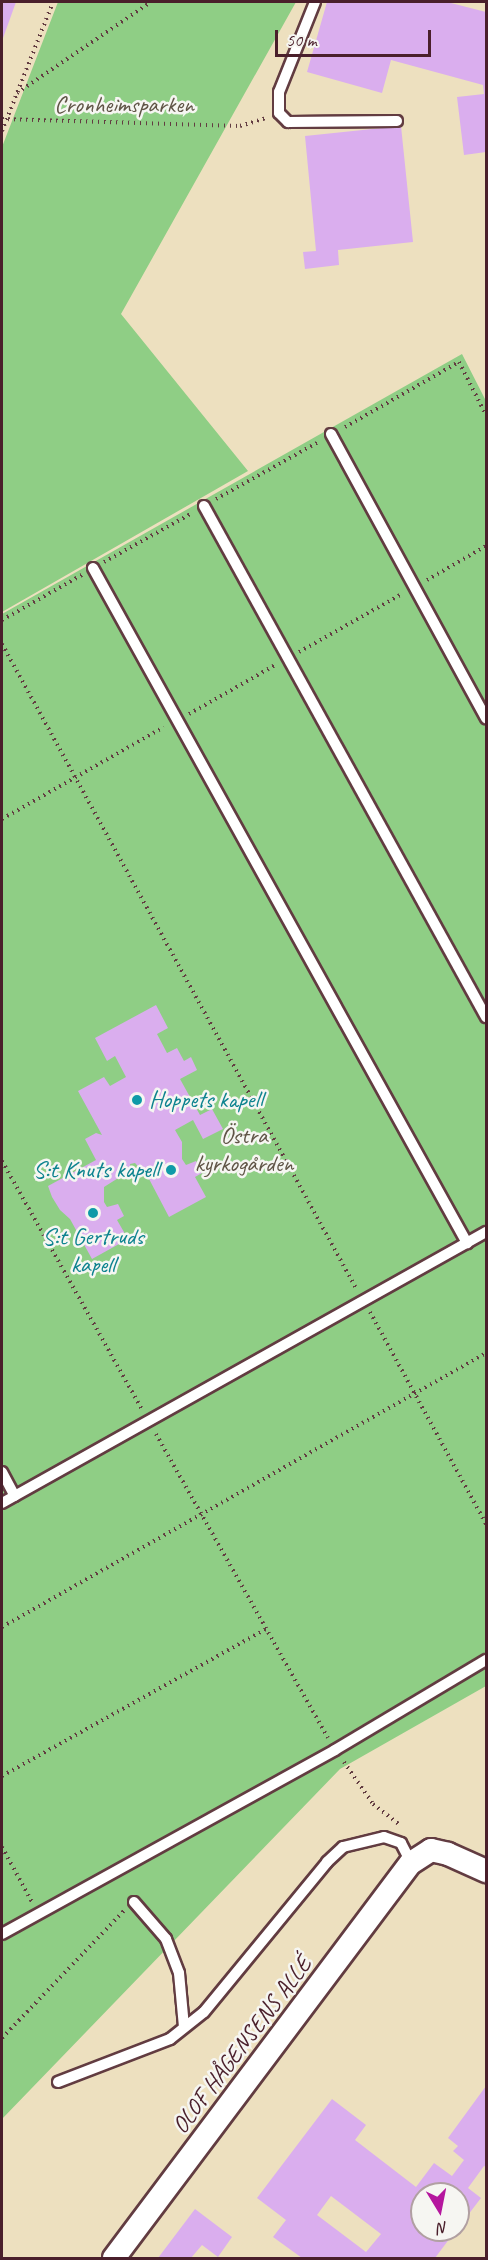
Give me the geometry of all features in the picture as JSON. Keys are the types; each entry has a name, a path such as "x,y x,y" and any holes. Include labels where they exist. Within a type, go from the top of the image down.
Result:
{"street":[{"path":"411,1863 431,1850 448,1854 486,1871"},
{"name":"OLOF HÅGENSENS ALLÉ","path":"114,2259 411,1863"}],"lane":[{"path":"315,2 279,92 279,113 288,122 397,121"},
{"path":"331,434 486,718"},
{"path":"204,506 486,1017"},
{"path":"93,568 467,1243"},
{"path":"2,1503 486,1232"},
{"path":"2,1472 15,1496"},
{"path":"2,1934 335,1750 486,1660"},
{"path":"58,2082 170,2039 204,2012 327,1862 343,1847 384,1837 401,1843 411,1863"},
{"path":"134,1902 166,1939 179,1973 184,2027"}],"path":[{"path":"2,131 4,120 53,2"},
{"path":"17,93 151,2"},
{"path":"4,120 240,126 279,113"},
{"path":"2,620 459,362 486,415"},
{"path":"2,819 486,546"},
{"path":"2,645 486,1524"},
{"path":"2,1161 335,1750 374,1804 404,1828"},
{"path":"2,1627 486,1353"},
{"path":"2,1776 266,1629"},
{"path":"2,1847 38,1913"},
{"path":"2,2038 120,1915"}],"green space":[{"name":"Cronheimsparken","path":"58,2 296,2 121,314 248,471 2,612 2,147"},
{"name":"Östra kyrkogården","path":"462,354 486,401 486,1686 340,1769 2,2119 2,614"}],"building":[{"path":"2,2 16,2 2,41"},
{"path":"327,2 447,2 486,12 486,152 464,155 457,97 484,94 483,85 391,60 382,93 307,72"},
{"path":"401,126 413,242 338,250 339,265 305,269 303,252 316,251 305,136"},
{"path":"156,1005 168,1028 157,1034 167,1053 177,1048 184,1061 191,1057 197,1070 180,1079 200,1115 212,1109 223,1129 203,1139 193,1120 175,1130 182,1142 182,1159 186,1165 196,1161 202,1173 195,1177 206,1197 169,1217 148,1177 135,1163 130,1164 131,1170 104,1187 104,1202 107,1207 118,1204 124,1216 117,1220 128,1239 92,1259 70,1219 60,1210 52,1197 48,1186 96,1160 85,1139 96,1133 102,1135 78,1091 104,1077 110,1086 126,1077 115,1056 107,1061 95,1038"},
{"path":"486,2086 486,2167 484,2166 470,2185 470,2182 420,2182 434,2163 452,2176 464,2160 453,2151 458,2146 448,2138"},
{"path":"332,2099 366,2125 355,2140 410,2182 410,2242 447,2242 435,2258 302,2258 273,2237 286,2220 257,2198","holes":["331,2196 381,2234 366,2252 317,2215"]},
{"path":"470,2190 481,2198 470,2212"},
{"path":"195,2209 232,2237 218,2257 202,2245 191,2258 158,2258"}],"place":[{"name":"Hoppets kapell","path":"137,1100"},
{"name":"S:t Knuts kapell","path":"171,1170"},
{"name":"S:t Gertruds kapell","path":"93,1213"}]}
